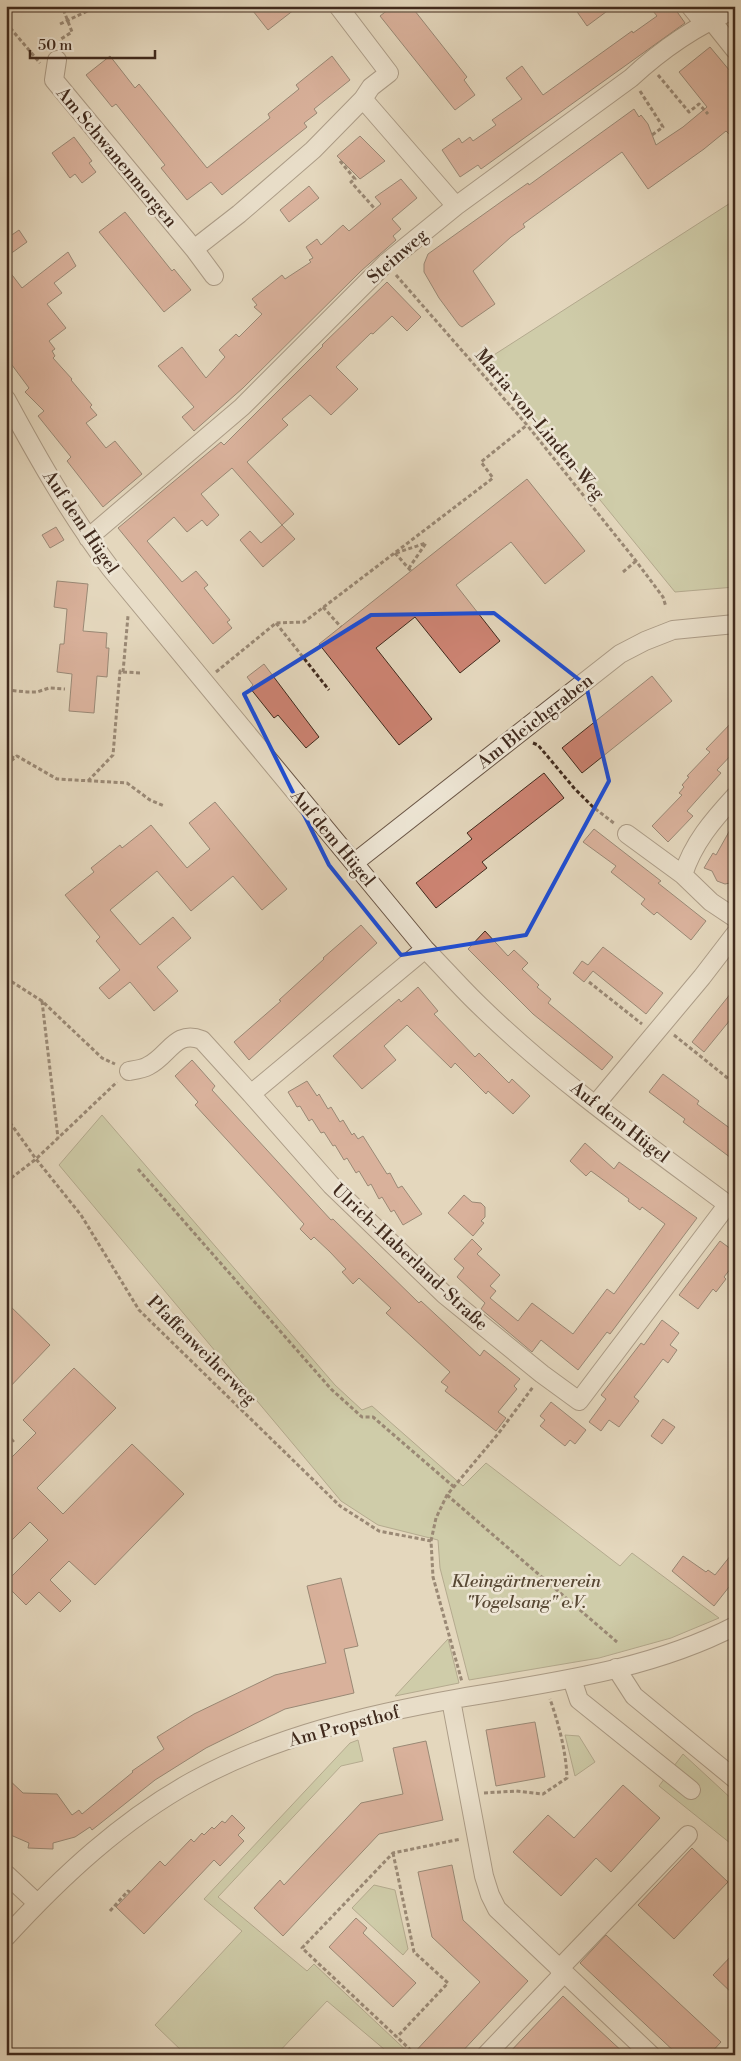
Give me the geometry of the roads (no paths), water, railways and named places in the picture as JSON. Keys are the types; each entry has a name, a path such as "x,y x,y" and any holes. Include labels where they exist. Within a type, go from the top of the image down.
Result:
{"street":[{"path":"194,249 239,214 313,150 363,99 371,87 389,73 338,6"},
{"path":"690,6 708,21 735,50"},
{"name":"Steinweg","path":"88,538 242,407 386,263 456,206 630,78 648,62 708,21 735,9"},
{"name":"Am Schwanenmorgen","path":"57,60 54,80 194,249 214,276"},
{"path":"363,99 456,206"},
{"name":"Auf dem Hügel","path":"6,399 11,420 88,538 116,575 425,949 480,1006 595,1105 731,1207"},
{"name":"Am Bleichgraben","path":"354,863 620,654 645,641 673,630 735,624"},
{"path":"683,875 688,859 708,825 735,796"},
{"path":"627,834 683,875 711,902 735,918"},
{"path":"595,1105 735,934"},
{"path":"251,1094 425,949"},
{"name":"Ulrich-Haberland-Straße","path":"129,1071 149,1066 182,1038 193,1036 202,1040 331,1185 445,1295 542,1374 580,1401 731,1207"},
{"name":"Am Propsthof","path":"6,1937 37,1903 91,1854 160,1801 230,1762 339,1724 381,1714 572,1679 655,1659 707,1641 735,1626"},
{"path":"616,1668 634,1696 735,1779"},
{"path":"572,1679 579,1700 691,1790"},
{"path":"459,1699 469,1794 484,1876 497,1909 652,2055"},
{"path":"486,2055 561,1971 688,1835"},
{"path":"6,1874 37,1903"}],"park label":[{"name":"Kleingärtnerverein \"Vogelsang\" e.V.","path":"526,1591"}]}
